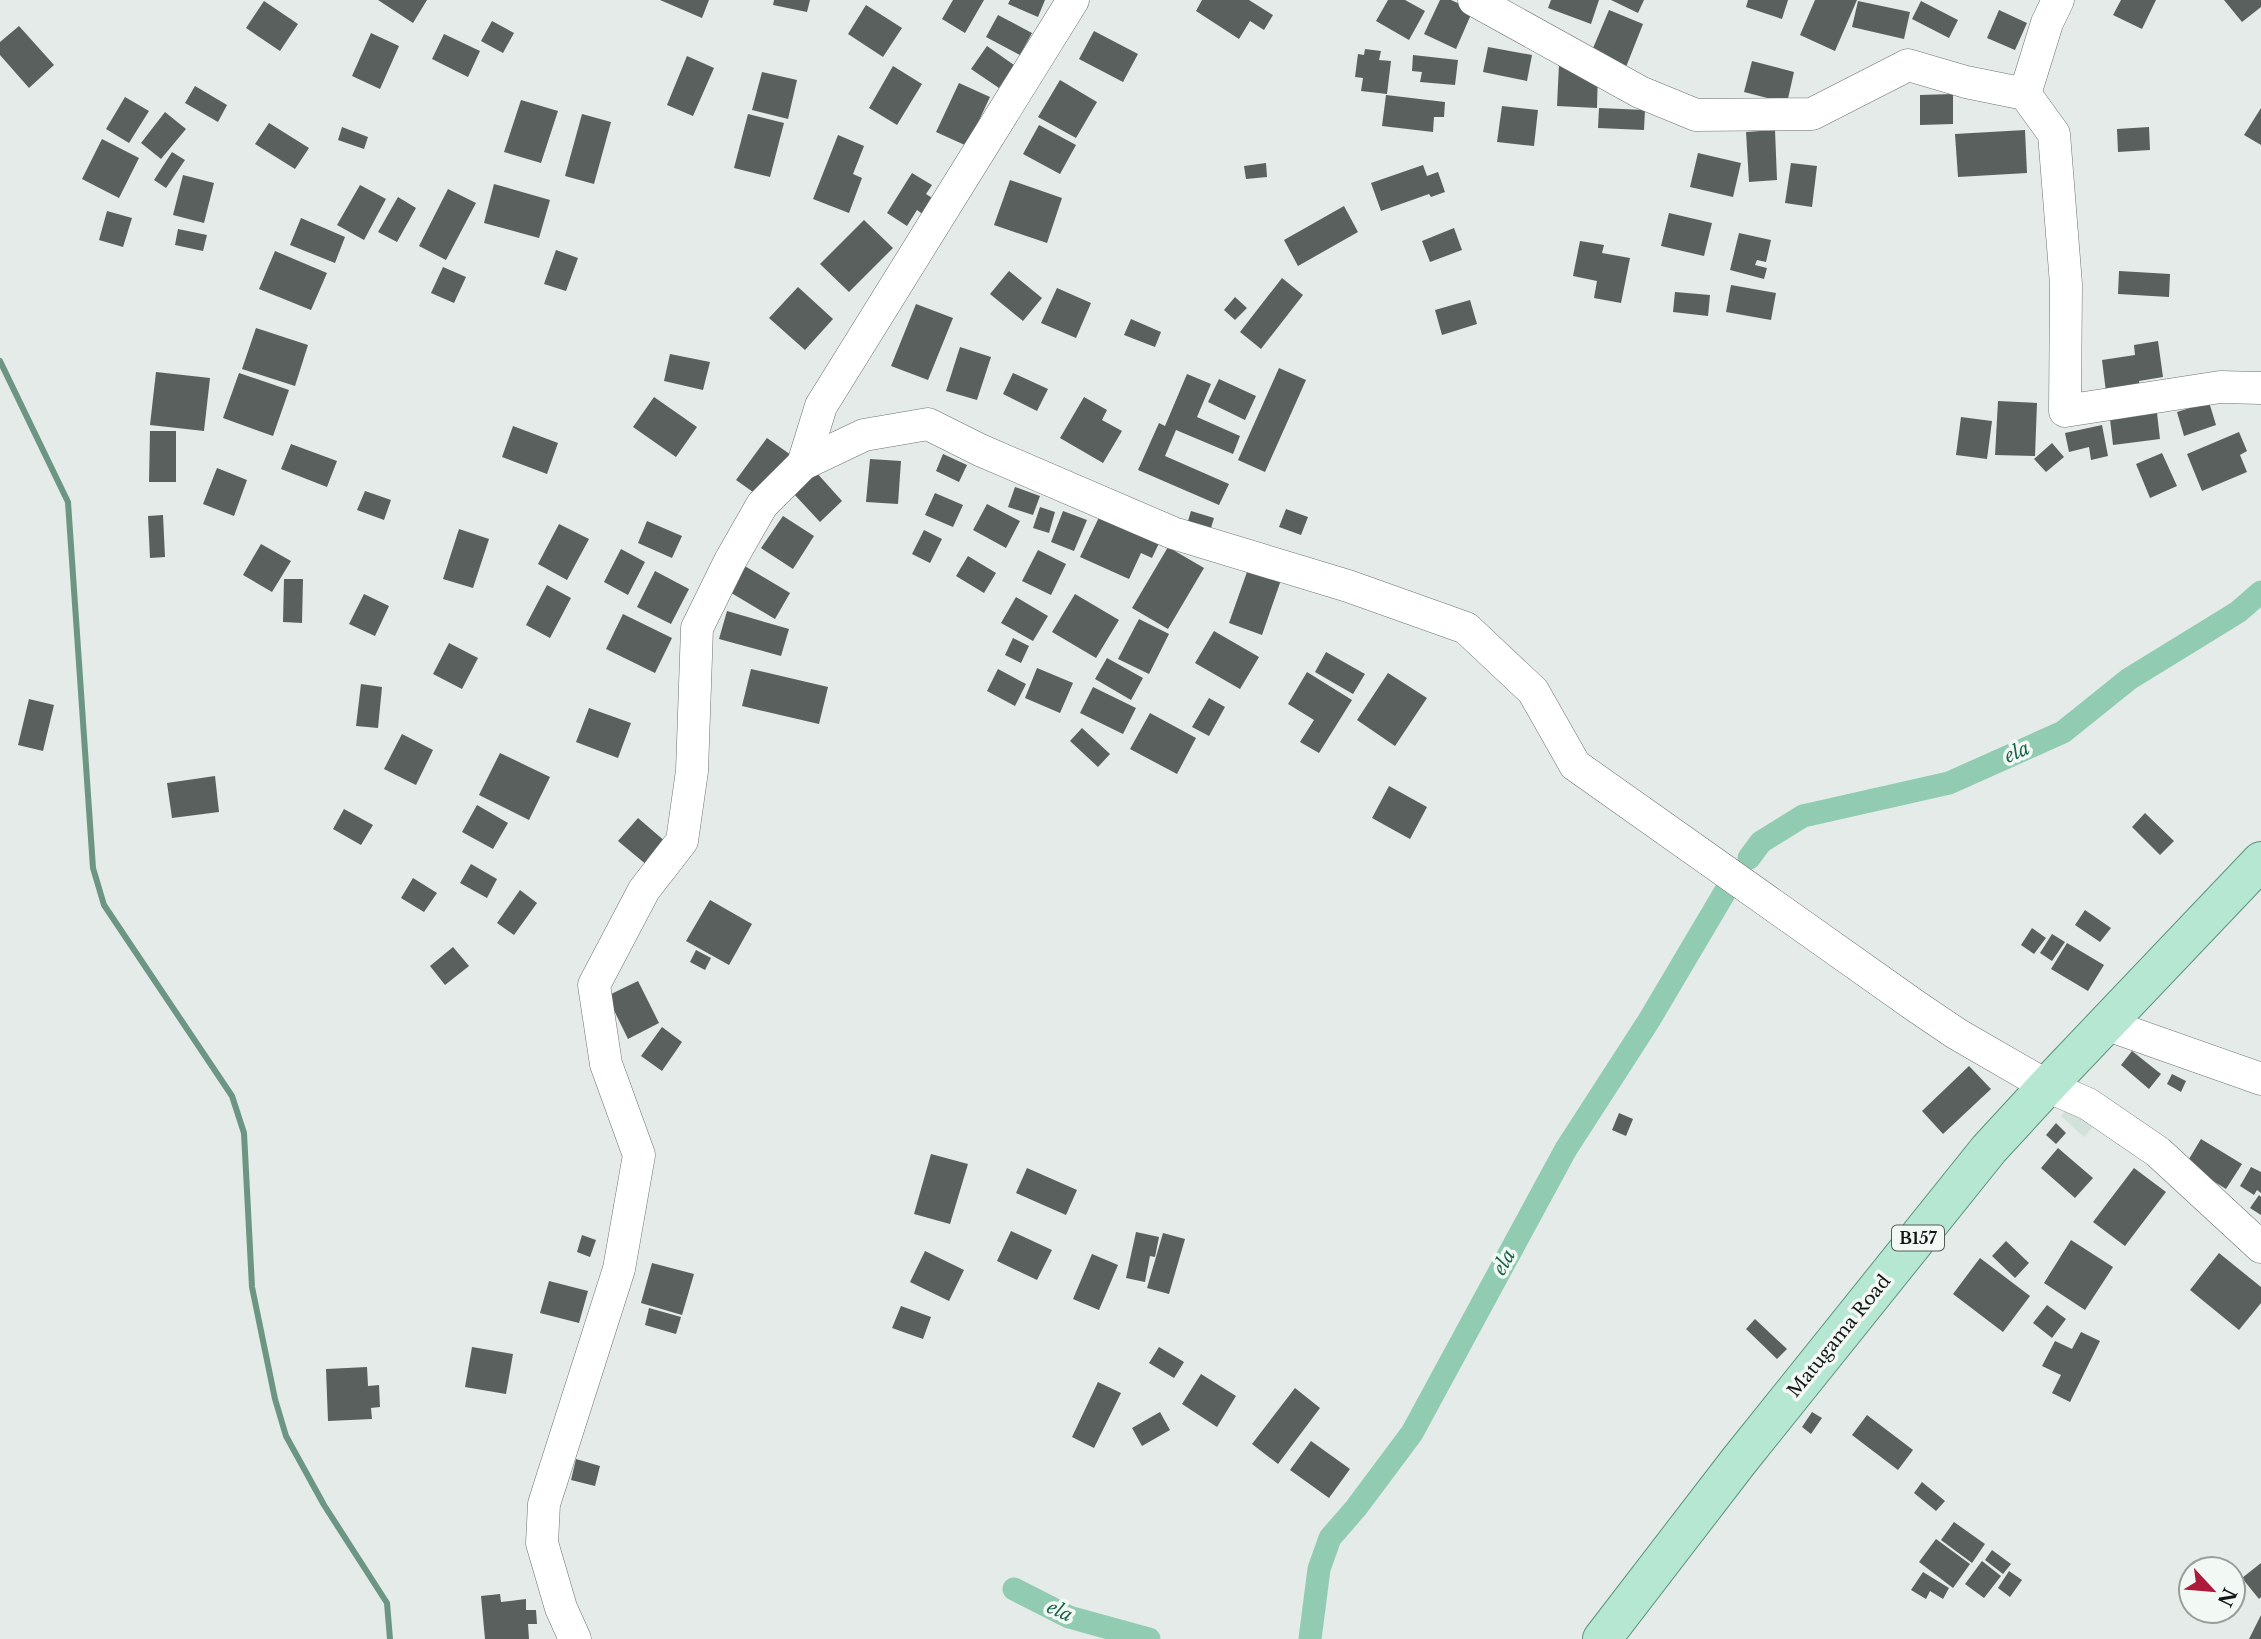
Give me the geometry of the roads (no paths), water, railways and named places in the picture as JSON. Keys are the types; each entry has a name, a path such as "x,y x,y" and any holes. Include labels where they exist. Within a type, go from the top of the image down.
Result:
{"main road":[{"name":"Matugama Road","path":"1602,1639 1780,1409 1989,1150 2261,861"}],"street":[{"path":"803,464 821,406 1073,0"},
{"path":"1474,0 1640,92 1696,115 1812,114 1908,65 1966,82 2025,94 2054,134 2066,284 2064,411 2220,387 2261,388"},
{"path":"2025,94 2047,23 2058,0"},
{"path":"575,1639 561,1608 542,1543 544,1504 620,1269 639,1155 606,1064 594,985 644,890 682,841 692,771 697,628 730,561 762,505 803,464 864,435 928,424 981,450 1173,533 1348,586 1466,628 1533,691 1575,765 1957,1034 2047,1086 2088,1104 2158,1152 2261,1247"},
{"path":"2105,1024 2261,1079"}],"waterway":[{"path":"0,361 68,502 93,868 104,905 232,1096 244,1133 252,1287 275,1399 286,1436 324,1505 387,1603 390,1639"},
{"name":"ela","path":"1749,858 1761,842 1803,816 1949,783 2063,732 2129,679 2238,612 2261,592"},
{"name":"ela","path":"1310,1639 1319,1569 1330,1538 1412,1433 1566,1149 1648,1022 1725,892"},
{"name":"ela","path":"1014,1589 1069,1617 1149,1639"}]}
